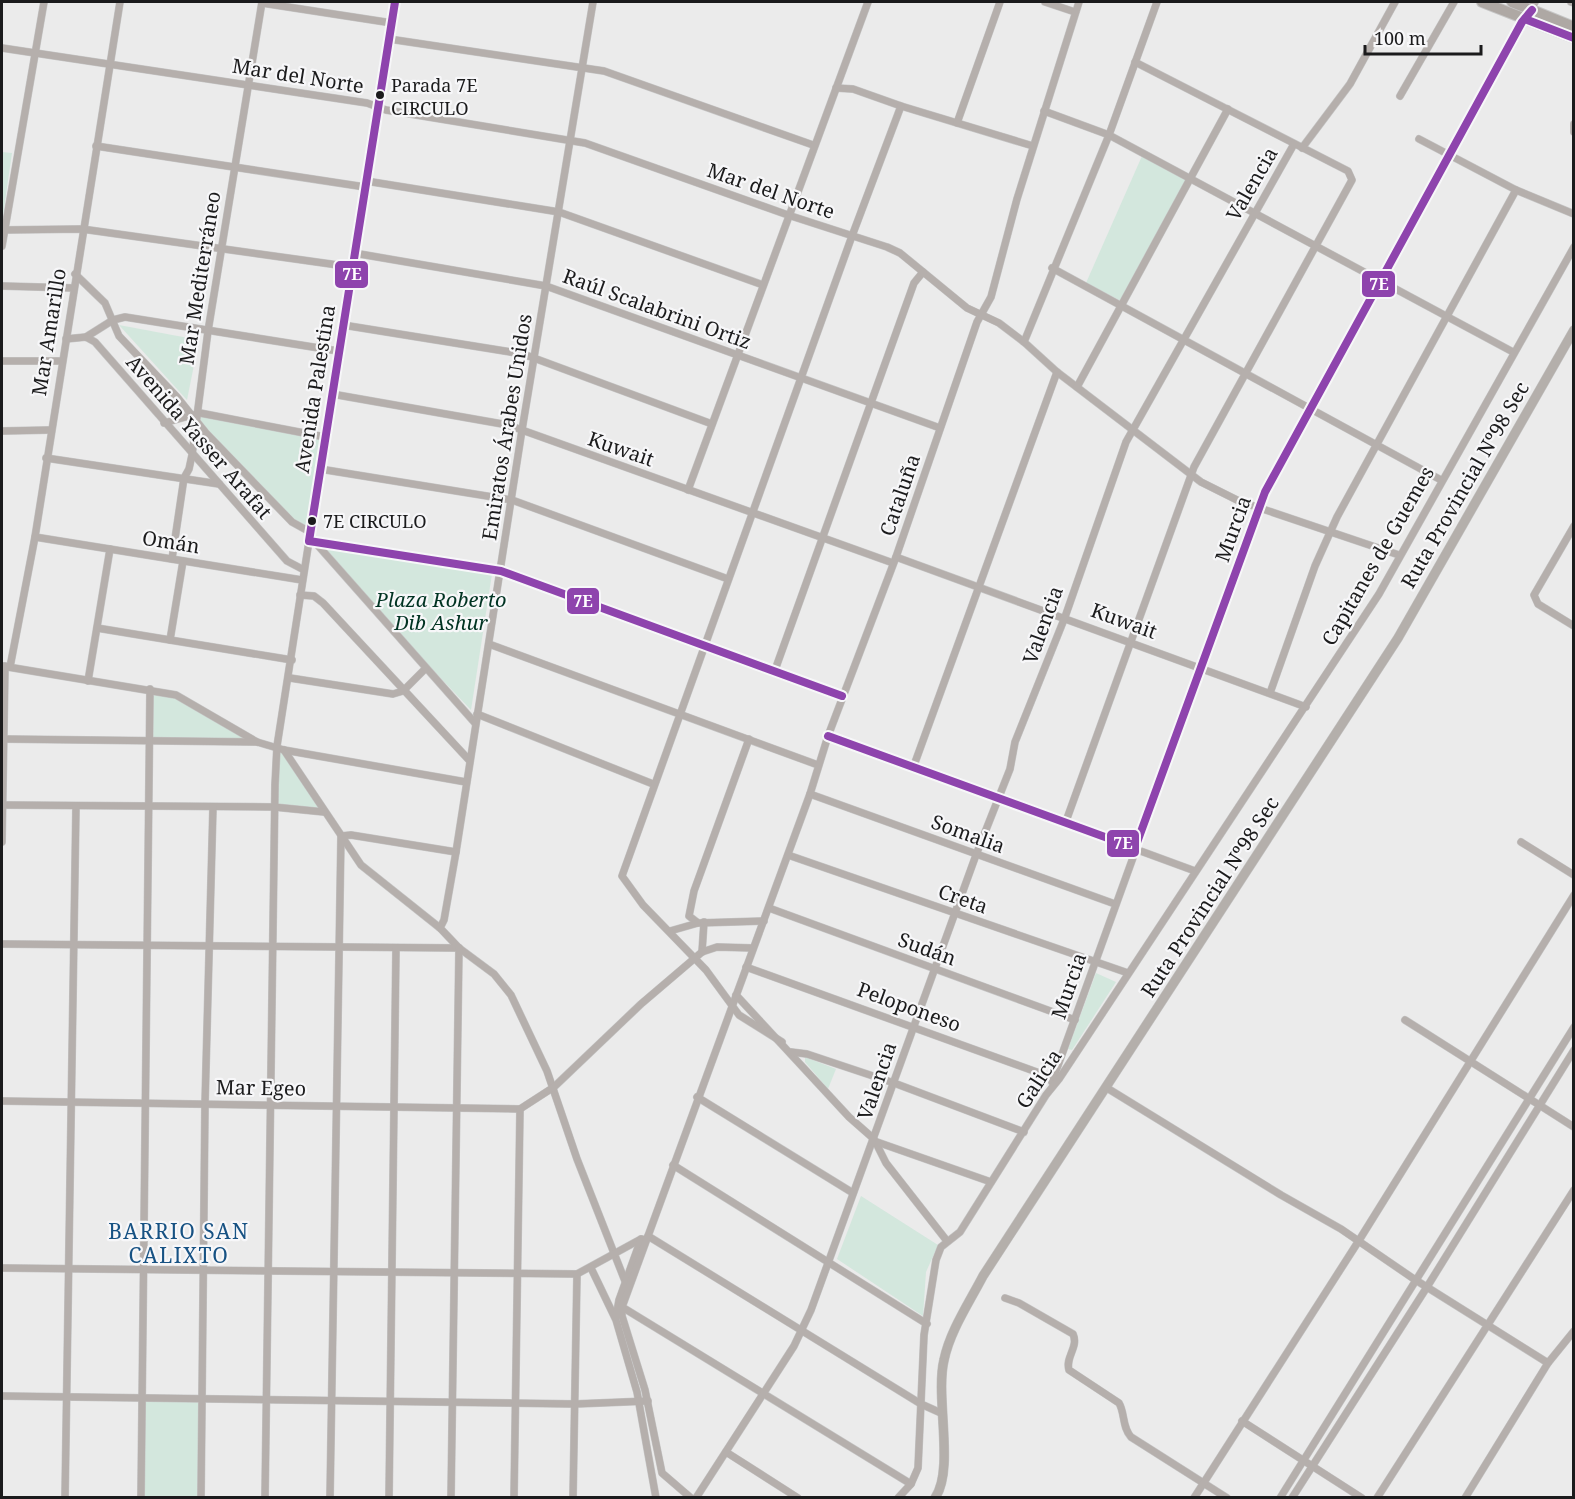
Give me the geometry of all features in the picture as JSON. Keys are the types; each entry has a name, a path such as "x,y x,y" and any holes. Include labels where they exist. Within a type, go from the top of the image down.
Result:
{"main road":[{"path":"1482,2 1531,10 1574,38"},
{"path":"1512,2 1574,27"}],"street":[{"path":"2,246 44,2"},
{"name":"Mar Amarillo","path":"2,842 6,666 35,537 61,361 120,2"},
{"path":"262,2 392,23"},
{"name":"Mar Mediterráneo","path":"172,559 184,478 189,469 192,454 194,417 262,2"},
{"name":"Avenida Palestina","path":"265,1497 274,807 302,580 311,538 325,437 395,2"},
{"name":"Emiratos Árabes Unidos","path":"440,928 444,920 456,852 522,430 593,2"},
{"path":"688,490 813,145 868,2"},
{"path":"957,123 1000,2"},
{"path":"1045,2 1075,12"},
{"name":"Cataluña","path":"645,1238 769,908 810,795 842,696 894,560 981,315 991,297 1033,146 1079,2"},
{"path":"1023,342 1109,135 1157,2"},
{"path":"1302,148 1350,84 1395,2"},
{"path":"1400,96 1454,2"},
{"name":"Murcia","path":"1057,1079 1115,904 1258,507 1531,10"},
{"path":"389,39 616,75 813,145"},
{"name":"Mar del Norte","path":"2,48 367,103 378,107 570,139 894,250 967,308 999,323 1057,372 1192,476 1239,501 1399,555"},
{"path":"1065,824 1192,476 1353,177 1348,171 1135,62"},
{"path":"836,88 853,89 1033,146"},
{"path":"782,1042 744,1019 696,959 643,905 622,876 678,715 901,106"},
{"path":"1077,387 1228,109"},
{"path":"1044,111 1109,135 1513,352"},
{"path":"1574,124 1574,132"},
{"path":"1419,139 1516,190 1574,214"},
{"name":"Valencia","path":"693,1497 726,1452 802,1331 853,1193 876,1140 934,969 1010,769 1015,742 1065,617 1132,430 1294,144"},
{"path":"96,146 235,169 365,184 559,212 763,285"},
{"path":"1270,693 1315,566 1331,531 1374,444 1516,190"},
{"path":"3,230 82,229 352,267"},
{"name":"Capitanes de Guemes","path":"1195,871 1379,594 1574,247"},
{"name":"Raúl Scalabrini Ortiz","path":"354,253 546,286 940,428"},
{"path":"1053,268 1441,480"},
{"path":"775,670 820,538 872,403 914,283 923,272"},
{"name":"Avenida Yasser Arafat","path":"75,274 105,303 119,336 292,522 311,538 475,723"},
{"path":"2,286 74,288"},
{"path":"66,339 86,337 113,320 125,317 339,351"},
{"path":"343,325 523,354 712,424"},
{"name":"Ruta Provincial Nº98 Sec","path":"935,1497 940,1489 944,1470 941,1413 943,1361 972,1296 997,1254 1398,638 1574,330"},
{"name":"Avenida Yasser Arafat","path":"86,337 95,342 287,561 304,570"},
{"path":"2,361 61,361"},
{"path":"914,768 1057,372"},
{"name":"Kuwait","path":"332,394 508,425 820,538 980,586 1306,707"},
{"path":"164,423 194,417 325,437"},
{"path":"2,431 51,430"},
{"path":"46,458 219,484"},
{"path":"320,469 512,500 728,579"},
{"path":"1574,526 1534,595 1538,604 1574,626"},
{"name":"Omán","path":"35,537 302,580"},
{"path":"311,538 501,572 842,696"},
{"path":"88,681 110,549"},
{"path":"170,640 183,561"},
{"path":"300,595 314,596 323,603 469,760"},
{"path":"97,628 292,660"},
{"path":"489,644 818,765"},
{"path":"6,666 88,681 150,689 182,697 257,742"},
{"path":"290,678 393,694 404,691 425,669"},
{"path":"141,1497 150,689"},
{"path":"477,714 654,784"},
{"path":"828,736 1195,871"},
{"path":"3,738 257,742 466,782"},
{"path":"701,922 689,916 694,891 749,739"},
{"path":"281,748 361,865 440,928 459,948 503,983 554,1087 578,1159 625,1281"},
{"name":"Somalia","path":"810,795 1115,904"},
{"path":"2,805 274,807 324,812"},
{"path":"65,1497 69,1398 76,806"},
{"path":"201,1497 205,1104 213,807"},
{"path":"341,836 351,835 456,852"},
{"path":"330,1497 341,836"},
{"path":"1521,842 1574,875"},
{"name":"Creta","path":"788,855 1128,973"},
{"name":"Galicia","path":"947,1240 960,1232 1046,1095 1195,871"},
{"path":"1194,1497 1358,1242 1574,895"},
{"name":"Sudán","path":"769,908 1075,1020"},
{"path":"670,931 701,922 764,921"},
{"path":"701,922 702,952"},
{"path":"2,944 459,948"},
{"path":"514,1497 520,1109 529,1106 554,1087 641,1004 702,952 717,947 753,948"},
{"path":"389,1497 394,1272 396,948"},
{"path":"451,1497 459,948"},
{"name":"Peloponeso","path":"747,968 1057,1079"},
{"path":"736,995 782,1042 849,1117 876,1140 991,1182"},
{"path":"1405,1020 1574,1127"},
{"path":"1280,1497 1414,1279 1574,1027"},
{"path":"1292,1497 1427,1287 1574,1050"},
{"path":"791,1052 807,1054 894,1083 1024,1132"},
{"path":"1107,1088 1281,1196 1334,1225 1414,1279 1548,1363"},
{"path":"697,1097 853,1193"},
{"name":"Mar Egeo","path":"2,1101 520,1109"},
{"path":"876,1140 886,1163 947,1240 936,1260 927,1324 918,1468 911,1484 898,1497"},
{"path":"673,1165 927,1324"},
{"path":"1377,1497 1574,1190"},
{"path":"2,1268 203,1268 577,1274 645,1238"},
{"path":"616,1320 625,1281 645,1238"},
{"path":"645,1238 622,1307 622,1316 662,1473 693,1497"},
{"path":"645,1238 921,1404 941,1413"},
{"path":"591,1268 616,1320 644,1402 656,1497"},
{"path":"573,1497 577,1274"},
{"path":"1005,1298 1019,1303 1073,1334 1076,1342 1068,1360 1069,1370 1119,1403 1123,1410 1127,1432 1131,1437 1227,1497"},
{"path":"622,1307 911,1484"},
{"path":"1465,1497 1548,1363 1574,1331"},
{"path":"2,1396 514,1404 644,1402"},
{"path":"1242,1421 1311,1467 1362,1497"},
{"path":"726,1452 798,1497"},
{"path":"652,1474 662,1473"}],"green space":[{"path":"2,152 12,153 2,222"},
{"path":"1142,156 1187,179 1121,301 1086,283"},
{"path":"119,325 199,340 187,400"},
{"path":"198,415 321,440 310,530 293,521 198,421"},
{"name":"Plaza Roberto Dib Ashur","path":"325,548 492,574 471,710 395,630"},
{"path":"151,689 176,695 255,741 151,741"},
{"path":"278,747 323,811 275,806"},
{"path":"1096,973 1116,982 1072,1050 1068,1049"},
{"path":"805,1057 836,1069 828,1089 805,1062"},
{"path":"861,1196 938,1245 926,1272 923,1316 837,1259"},
{"path":"143,1399 202,1399 200,1497 141,1498"}],"transit line":[{"name":"7E","path":"395,2 309,541 501,571 842,696"},
{"name":"7E","path":"828,736 1135,848 1265,492 1522,22 1532,10"},
{"name":"7E","path":"1525,19 1574,38"}],"place":[{"name":"Parada 7E CIRCULO","path":"380,95"},
{"name":"7E CIRCULO","path":"312,521"}],"district":[{"name":"BARRIO SAN CALIXTO","path":"179,1244"}]}
